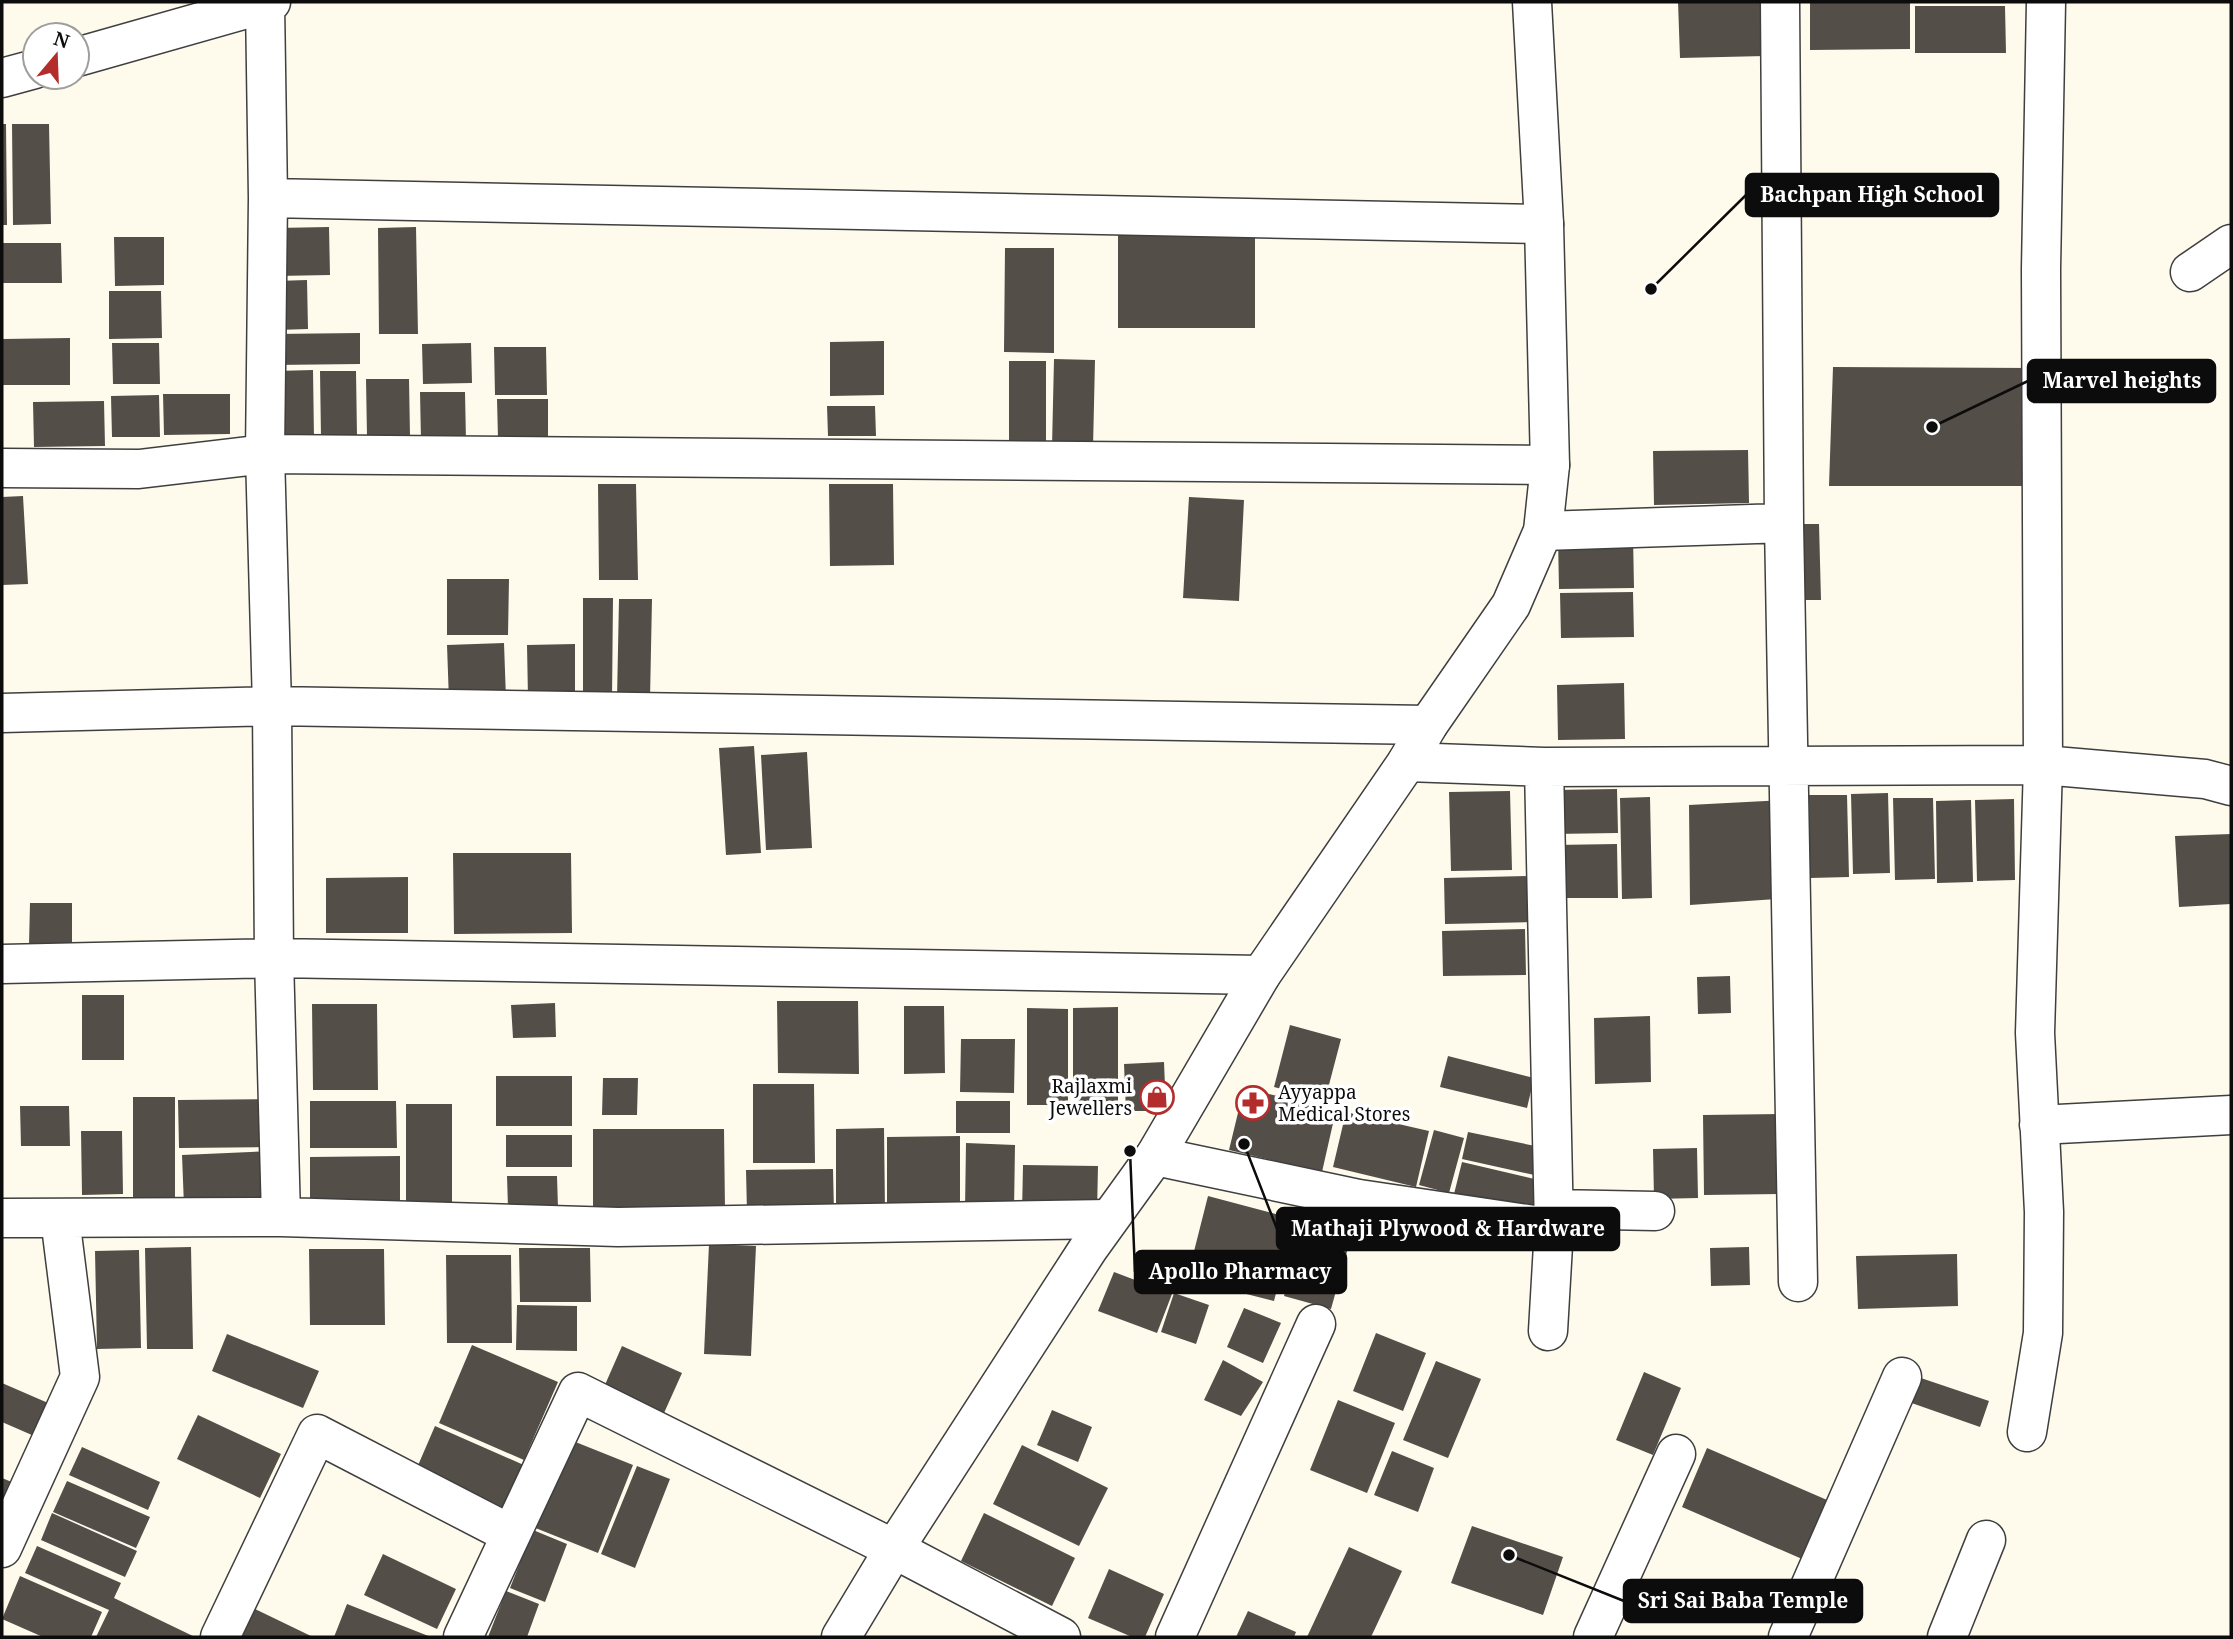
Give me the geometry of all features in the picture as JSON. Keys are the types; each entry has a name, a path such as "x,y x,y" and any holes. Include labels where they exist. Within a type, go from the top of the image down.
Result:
{"street":[{"path":"841,1637 894,1549 1109,1219 1155,1156 1261,975 1408,762 1429,725 1511,605 1543,531 1550,465 1544,224 1532,2"},
{"path":"1780,2 1784,523 1798,1282"},
{"path":"2027,1432 2043,1333 2044,1212 2035,1033 2043,765 2041,269 2046,2"},
{"path":"91,53 268,3 265,454 281,1217"},
{"path":"2,78 21,73"},
{"path":"268,198 1544,224"},
{"path":"2190,272 2231,244"},
{"path":"2,468 139,468 265,454 1550,465"},
{"path":"1543,531 1784,523"},
{"path":"2,713 272,706 1429,725"},
{"path":"1408,762 1544,767 2043,765 2205,779 2231,786"},
{"path":"1544,767 1554,1218 1548,1331"},
{"path":"2,964 274,958 1261,975"},
{"path":"2039,1125 2231,1115"},
{"path":"1155,1156 1359,1199 1554,1218 1655,1211"},
{"path":"2,1548 80,1377 60,1217"},
{"path":"2,1218 281,1217 618,1227 1109,1219"},
{"path":"1175,1637 1316,1324"},
{"path":"1788,1637 1902,1377"},
{"path":"463,1637 578,1392 894,1549 1061,1637"},
{"path":"220,1637 317,1434 510,1534"},
{"path":"1592,1637 1676,1454"},
{"path":"1947,1637 1986,1541"}],"building":[{"path":"1678,2 1763,2 1765,56 1680,58"},
{"path":"1810,2 1910,2 1910,49 1810,50"},
{"path":"1915,6 2005,6 2006,53 1915,53"},
{"path":"2,124 6,124 7,225 2,225"},
{"path":"12,124 49,124 51,224 13,225"},
{"path":"329,227 330,275 277,276 276,228"},
{"path":"416,227 418,334 379,334 378,228"},
{"path":"1118,232 1255,232 1255,328 1118,328"},
{"path":"114,237 164,237 164,285 115,286"},
{"path":"2,243 61,243 62,283 2,283"},
{"path":"1005,248 1054,248 1054,353 1004,352"},
{"path":"307,280 308,329 277,330 276,281"},
{"path":"109,291 161,291 162,338 109,339"},
{"path":"360,333 360,364 274,365 274,334"},
{"path":"70,338 70,385 3,385 3,339"},
{"path":"884,341 884,395 830,396 830,342"},
{"path":"112,343 159,343 160,384 113,384"},
{"path":"471,343 472,383 423,384 422,344"},
{"path":"494,347 546,347 547,395 495,395"},
{"path":"1054,359 1095,360 1093,448 1052,447"},
{"path":"1009,361 1046,361 1046,444 1009,444"},
{"path":"1833,367 2034,368 2032,486 1829,486"},
{"path":"313,370 314,438 277,439 276,371"},
{"path":"320,371 356,371 357,436 321,437"},
{"path":"366,379 409,379 410,436 367,437"},
{"path":"420,392 465,392 466,441 421,441"},
{"path":"163,394 230,394 230,434 164,435"},
{"path":"159,395 160,437 112,437 111,396"},
{"path":"497,399 548,399 548,438 498,439"},
{"path":"104,401 105,446 34,447 33,402"},
{"path":"827,406 875,406 876,436 828,436"},
{"path":"1748,450 1749,503 1654,505 1653,451"},
{"path":"598,484 636,484 638,580 599,580"},
{"path":"829,484 893,484 894,565 830,566"},
{"path":"23,496 28,584 2,585 2,497"},
{"path":"1189,497 1244,500 1239,601 1183,598"},
{"path":"1794,524 1819,524 1821,600 1796,600"},
{"path":"1633,536 1634,588 1559,589 1558,537"},
{"path":"447,579 509,579 508,635 447,635"},
{"path":"1633,592 1634,637 1561,638 1560,593"},
{"path":"583,598 613,598 612,699 583,699"},
{"path":"619,599 652,599 650,699 617,699"},
{"path":"504,643 506,699 449,701 447,645"},
{"path":"575,644 575,698 528,698 527,645"},
{"path":"1624,683 1625,739 1558,740 1557,685"},
{"path":"754,746 761,853 726,855 719,748"},
{"path":"807,752 812,848 766,850 761,755"},
{"path":"1617,789 1618,833 1554,834 1554,790"},
{"path":"1510,791 1512,870 1451,871 1449,792"},
{"path":"1888,793 1890,873 1853,874 1851,794"},
{"path":"1809,795 1847,795 1849,877 1810,878"},
{"path":"1650,797 1652,898 1622,899 1620,798"},
{"path":"1893,798 1933,798 1935,879 1895,880"},
{"path":"2014,799 2015,880 1977,881 1975,800"},
{"path":"1785,800 1789,898 1690,905 1689,805"},
{"path":"1971,800 1973,882 1937,883 1936,801"},
{"path":"2231,834 2231,904 2179,907 2175,836"},
{"path":"1617,844 1618,898 1554,898 1554,845"},
{"path":"453,853 571,853 572,933 454,934"},
{"path":"1531,876 1532,922 1445,924 1444,878"},
{"path":"408,877 408,933 326,933 326,878"},
{"path":"30,903 72,903 72,946 29,945"},
{"path":"1525,929 1526,975 1443,976 1442,931"},
{"path":"1730,976 1731,1013 1698,1014 1697,977"},
{"path":"82,995 124,995 124,1060 82,1060"},
{"path":"777,1001 858,1001 859,1074 778,1073"},
{"path":"555,1003 556,1037 513,1038 511,1005"},
{"path":"312,1004 377,1004 378,1090 313,1090"},
{"path":"904,1006 944,1006 945,1073 904,1074"},
{"path":"1118,1007 1118,1106 1073,1106 1073,1008"},
{"path":"1027,1008 1068,1009 1068,1105 1027,1105"},
{"path":"1650,1016 1651,1082 1595,1084 1594,1018"},
{"path":"1290,1025 1341,1039 1325,1100 1274,1087"},
{"path":"961,1039 1015,1039 1014,1093 960,1092"},
{"path":"1448,1056 1534,1078 1527,1108 1440,1087"},
{"path":"1164,1062 1166,1111 1126,1111 1124,1064"},
{"path":"496,1076 572,1076 572,1126 496,1126"},
{"path":"603,1078 638,1078 637,1115 602,1115"},
{"path":"753,1084 814,1084 815,1163 753,1163"},
{"path":"1244,1088 1336,1110 1322,1172 1229,1150"},
{"path":"133,1097 175,1097 175,1199 133,1199"},
{"path":"272,1099 273,1147 179,1148 178,1100"},
{"path":"310,1101 396,1101 397,1148 310,1148"},
{"path":"956,1101 1010,1101 1010,1133 956,1133"},
{"path":"406,1104 452,1104 452,1206 406,1206"},
{"path":"20,1106 69,1106 70,1146 21,1146"},
{"path":"1346,1112 1429,1131 1416,1187 1333,1167"},
{"path":"1780,1114 1782,1194 1704,1195 1703,1115"},
{"path":"884,1128 885,1212 836,1212 836,1129"},
{"path":"593,1129 724,1129 725,1210 593,1210"},
{"path":"1434,1130 1464,1138 1449,1193 1419,1185"},
{"path":"81,1131 122,1131 123,1194 82,1195"},
{"path":"1468,1132 1545,1148 1539,1176 1462,1159"},
{"path":"506,1135 572,1135 572,1167 506,1167"},
{"path":"960,1136 960,1211 887,1211 887,1137"},
{"path":"966,1143 1015,1145 1014,1210 965,1209"},
{"path":"1697,1148 1698,1198 1654,1199 1653,1149"},
{"path":"274,1151 276,1202 184,1206 182,1155"},
{"path":"400,1156 400,1202 310,1202 310,1157"},
{"path":"1462,1162 1543,1181 1536,1214 1454,1194"},
{"path":"1023,1165 1098,1166 1097,1213 1022,1213"},
{"path":"833,1169 834,1213 747,1213 746,1170"},
{"path":"507,1176 557,1176 558,1208 508,1208"},
{"path":"1208,1196 1295,1219 1274,1301 1187,1279"},
{"path":"1308,1209 1355,1223 1331,1309 1284,1296"},
{"path":"709,1244 756,1246 751,1356 704,1354"},
{"path":"191,1247 193,1349 147,1349 145,1248"},
{"path":"1749,1247 1750,1285 1711,1286 1710,1248"},
{"path":"519,1248 590,1248 591,1302 520,1302"},
{"path":"309,1249 384,1249 385,1325 310,1325"},
{"path":"139,1250 141,1348 97,1349 95,1251"},
{"path":"1957,1254 1958,1306 1858,1309 1856,1256"},
{"path":"446,1255 511,1255 512,1343 447,1343"},
{"path":"1114,1272 1172,1294 1157,1333 1098,1311"},
{"path":"1174,1293 1209,1305 1196,1344 1161,1332"},
{"path":"517,1305 577,1306 577,1351 516,1350"},
{"path":"1244,1308 1281,1323 1263,1363 1227,1347"},
{"path":"1376,1333 1426,1353 1403,1411 1353,1391"},
{"path":"227,1334 319,1371 303,1408 212,1371"},
{"path":"472,1345 558,1382 524,1460 439,1423"},
{"path":"622,1346 682,1373 664,1413 604,1387"},
{"path":"1223,1360 1263,1382 1241,1416 1204,1400"},
{"path":"1436,1361 1481,1379 1448,1458 1403,1440"},
{"path":"1644,1372 1681,1388 1653,1455 1616,1440"},
{"path":"1912,1375 1989,1401 1980,1427 1903,1400"},
{"path":"2,1383 55,1406 41,1439 2,1422"},
{"path":"1338,1400 1395,1423 1367,1493 1310,1470"},
{"path":"1052,1410 1092,1427 1078,1462 1037,1445"},
{"path":"198,1415 281,1454 260,1498 177,1459"},
{"path":"435,1426 526,1466 506,1509 416,1470"},
{"path":"568,1439 633,1465 598,1553 533,1527"},
{"path":"1022,1445 1108,1488 1079,1546 993,1504"},
{"path":"82,1447 160,1482 148,1510 69,1475"},
{"path":"1707,1448 1834,1503 1809,1562 1682,1507"},
{"path":"1392,1451 1434,1468 1418,1512 1374,1495"},
{"path":"637,1466 670,1479 635,1568 601,1554"},
{"path":"2,1478 19,1485 2,1526"},
{"path":"67,1481 150,1517 136,1548 53,1512"},
{"path":"52,1513 137,1551 125,1577 41,1540"},
{"path":"984,1513 1075,1558 1052,1606 961,1561"},
{"path":"1472,1526 1563,1557 1543,1615 1451,1583"},
{"path":"533,1530 567,1544 545,1602 510,1588"},
{"path":"37,1546 121,1583 114,1598 195,1637 96,1637 109,1610 25,1573"},
{"path":"1349,1547 1402,1571 1371,1637 1307,1637"},
{"path":"383,1554 456,1589 437,1629 364,1595"},
{"path":"1109,1569 1164,1594 1145,1637 1132,1637 1088,1618"},
{"path":"20,1576 102,1612 91,1637 43,1637 2,1619"},
{"path":"506,1591 539,1604 527,1637 488,1637"},
{"path":"347,1604 431,1637 334,1637"},
{"path":"255,1609 313,1637 242,1637"},
{"path":"1248,1611 1296,1632 1294,1637 1236,1637"}],"place":[{"name":"Bachpan High School","path":"1651,289"},
{"name":"Marvel heights","path":"1932,427"},
{"name":"Rajlaxmi Jewellers","path":"1157,1097"},
{"name":"Ayyappa Medical Stores","path":"1253,1103"},
{"name":"Mathaji Plywood & Hardware","path":"1244,1144"},
{"name":"Apollo Pharmacy","path":"1130,1151"},
{"name":"Sri Sai Baba Temple","path":"1509,1555"}]}
